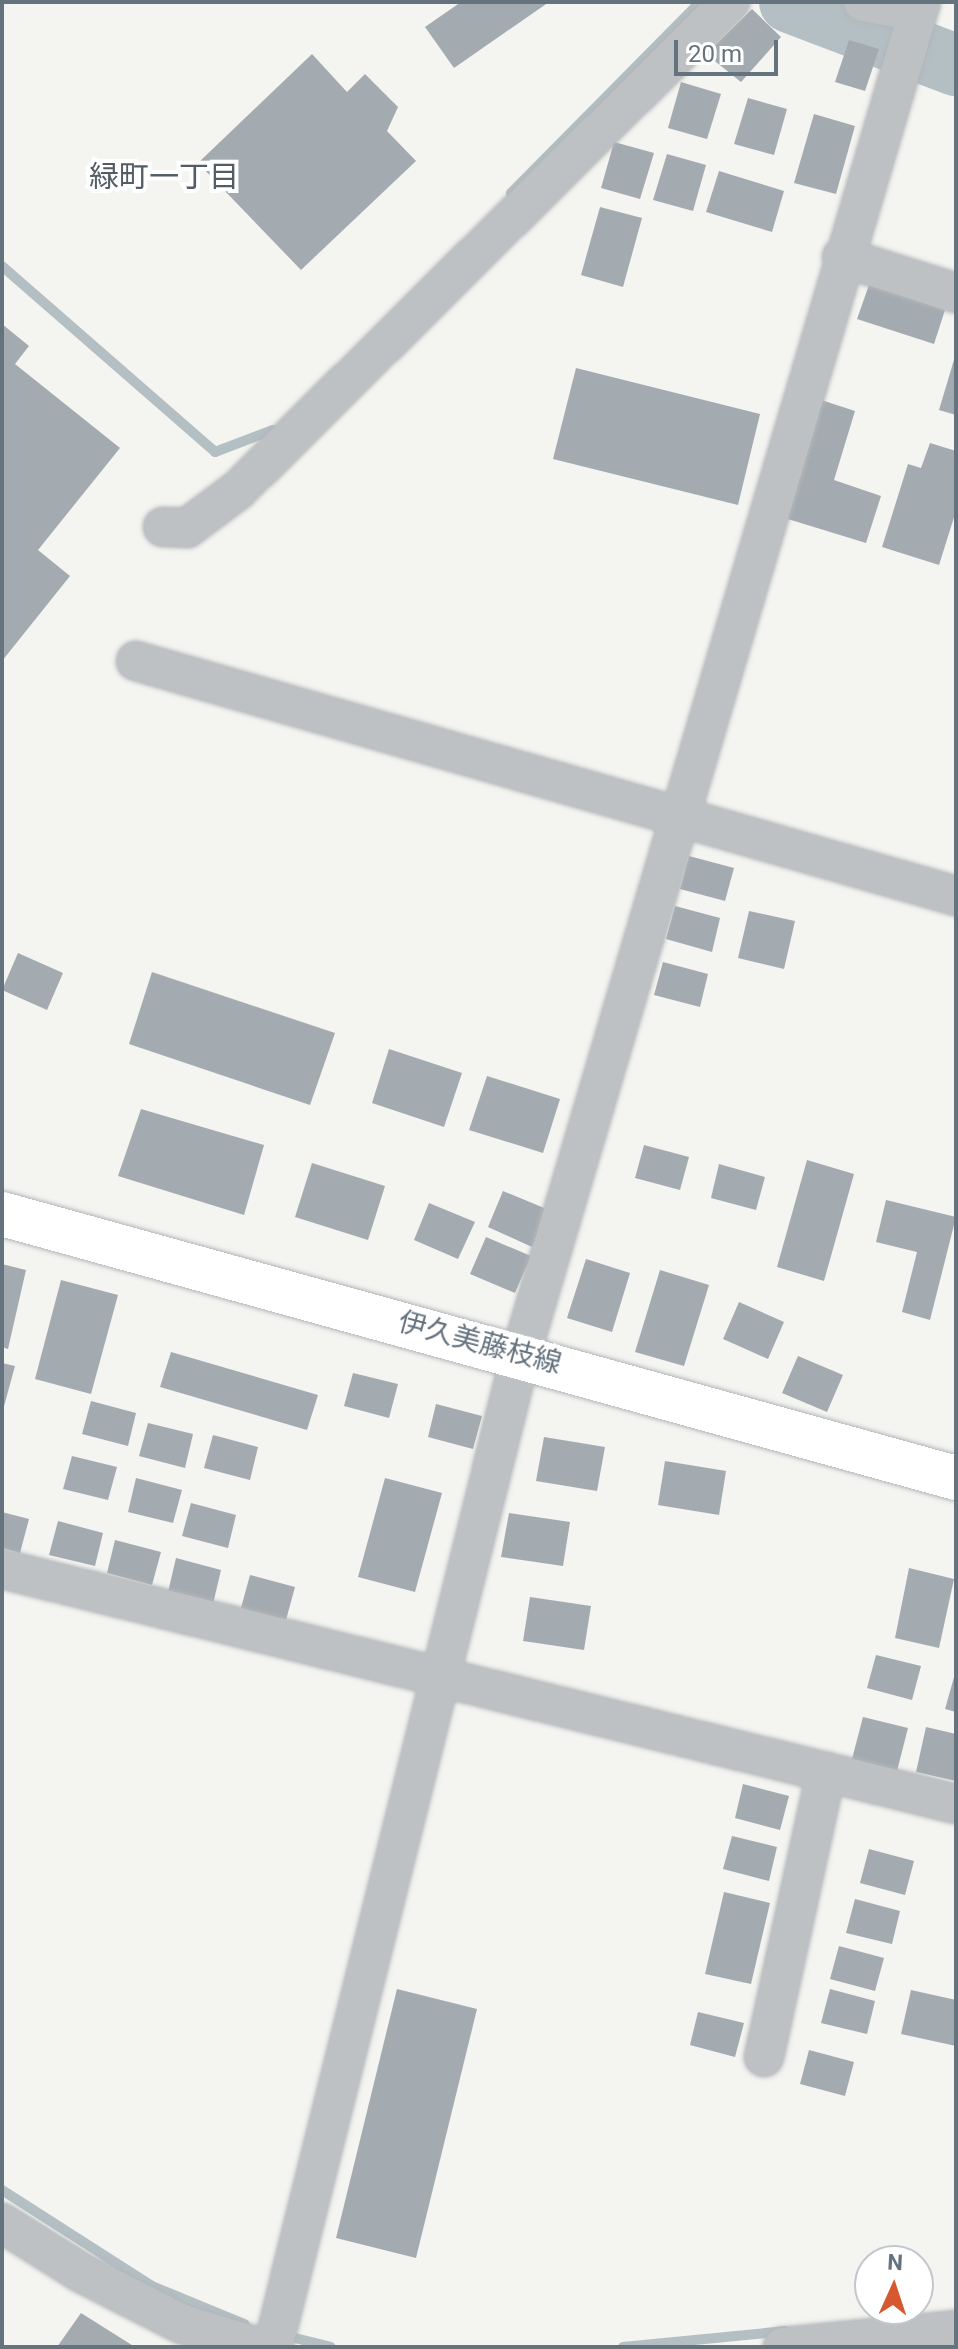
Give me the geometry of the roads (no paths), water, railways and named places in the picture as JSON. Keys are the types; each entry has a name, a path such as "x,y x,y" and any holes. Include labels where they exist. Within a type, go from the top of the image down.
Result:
{"main road":[{"name":"伊久美藤枝線","path":"2,1214 521,1354 956,1478"}],"street":[{"path":"163,527 187,528 238,490 730,2"},
{"path":"273,2347 521,1354 842,257 919,7 863,2"},
{"path":"842,257 956,293"},
{"path":"136,661 956,896"},
{"path":"2,1569 956,1804"},
{"path":"764,2057 826,1772"},
{"path":"2,2223 80,2272 182,2324 258,2347"},
{"path":"783,2347 956,2330"}],"waterway":[{"path":"511,193 700,2"},
{"path":"790,2 956,65"},
{"path":"2,266 215,452 273,430"},
{"path":"2,2190 152,2286 244,2324"},
{"path":"623,2347 785,2331"},
{"path":"283,2335 331,2347"}],"district":[{"name":"緑町一丁目","path":"164,177"}]}
